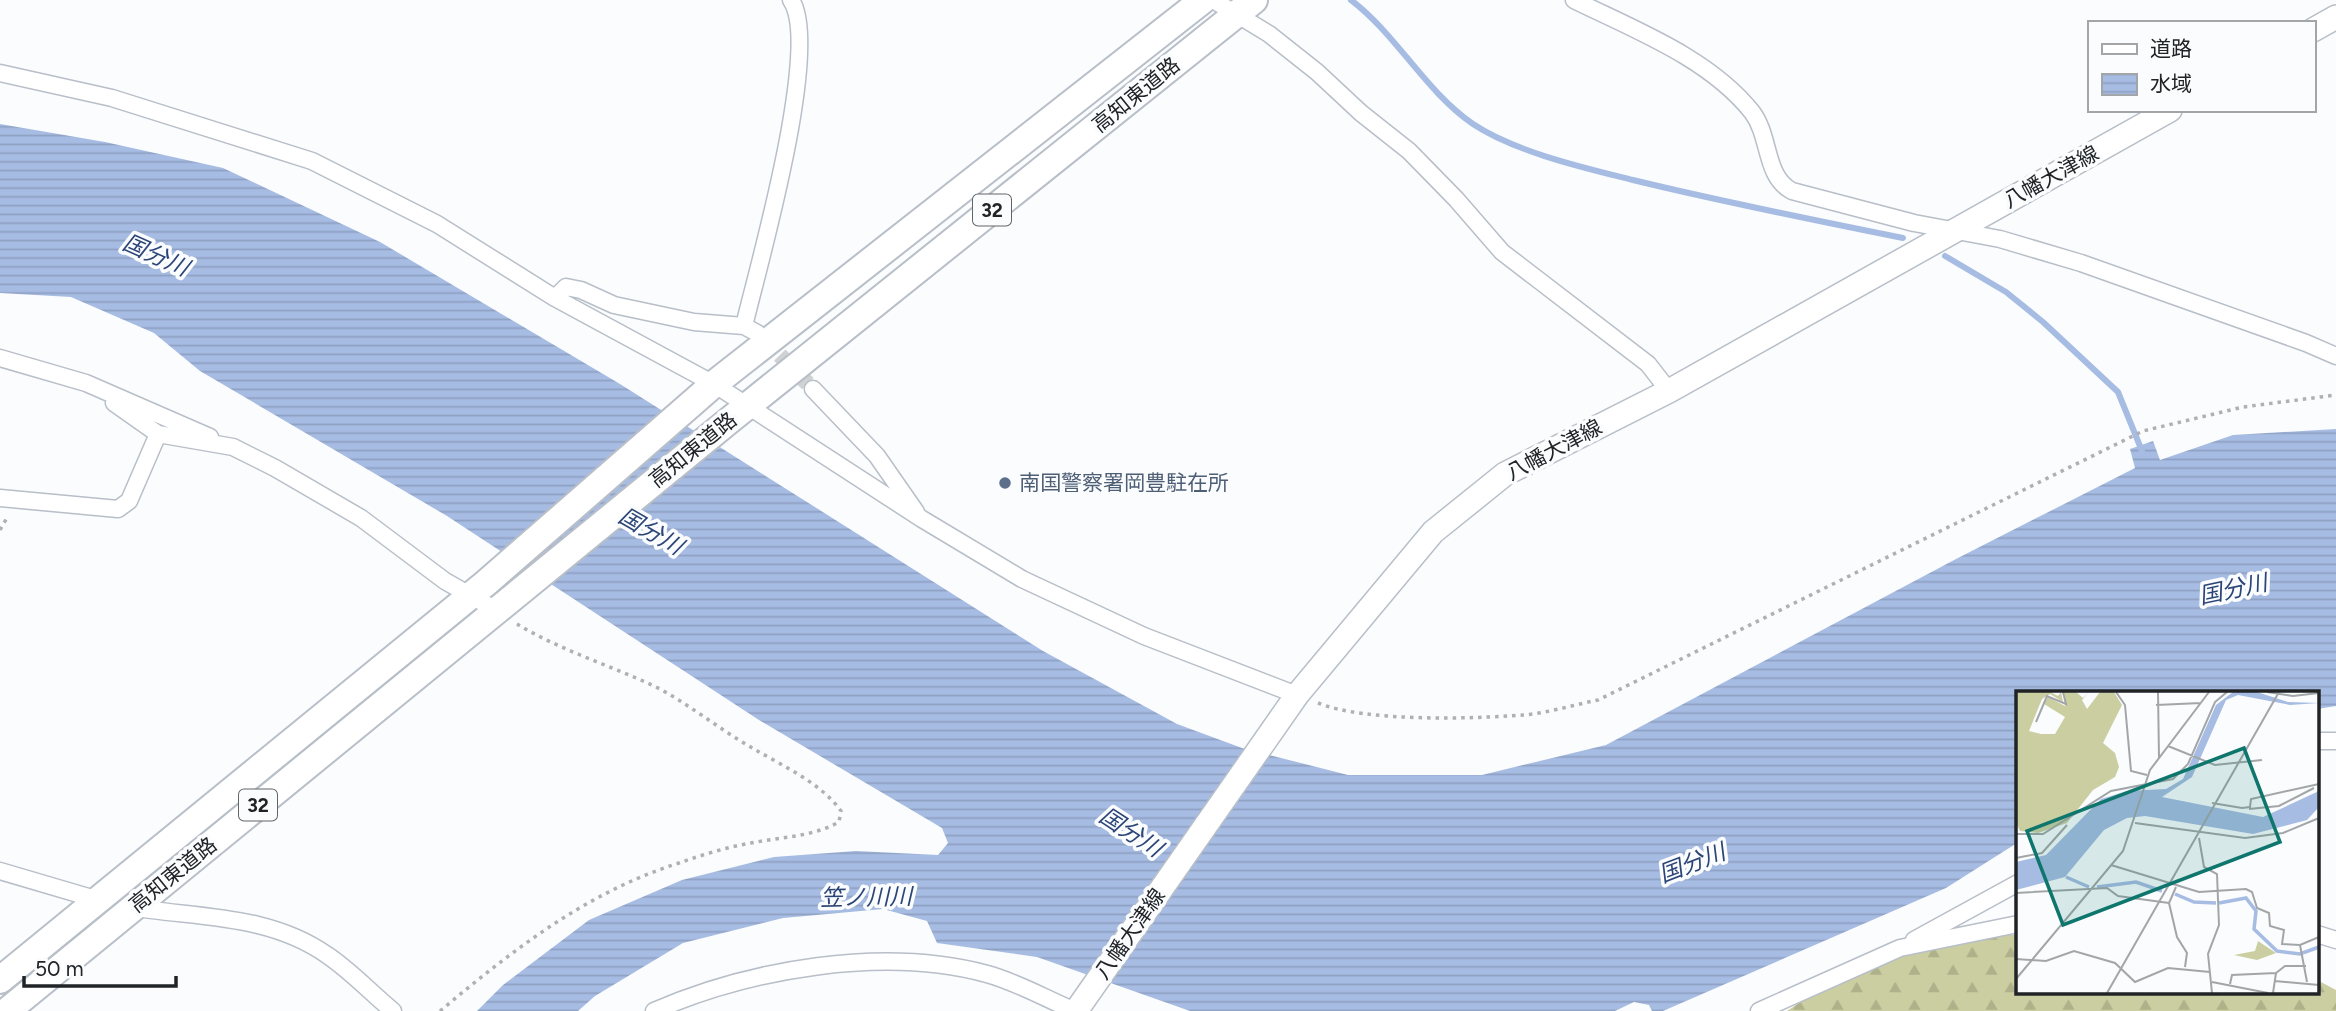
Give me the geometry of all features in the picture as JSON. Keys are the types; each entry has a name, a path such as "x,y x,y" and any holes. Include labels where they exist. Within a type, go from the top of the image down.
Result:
{"highway":[{"name":"高知東道路","path":"0,980 478,589 706,391 1203,0"},
{"name":"高知東道路","path":"7,1011 740,412 1245,8"}],"main road":[{"path":"2315,29 2336,17"},
{"name":"八幡大津線","path":"1077,1010 1293,700 1433,532 1506,474 1669,391 2165,112"}],"street":[{"path":"555,298 566,287 581,290 614,305 694,322 751,329 789,145 800,34 791,0"},
{"path":"1213,0 1245,8 1269,34 1409,151 1502,252 1647,364 1669,391"},
{"path":"1574,0 1684,56 1720,80 1746,105 1762,127 1775,177 1784,187 1914,223 1957,229 2081,263 2336,356"},
{"path":"0,73 112,97 312,161 437,223 740,412 1022,579 1132,631 1293,700"},
{"path":"0,358 86,383 233,447 361,518 503,605"},
{"path":"86,383 158,434 233,447"},
{"path":"813,389 877,456 922,519"},
{"path":"0,498 118,509 129,501 158,434"},
{"path":"2318,741 2336,741"},
{"path":"0,871 98,900 133,907 243,920 277,930 327,954 393,1011"},
{"path":"1759,1011 1899,948 2016,884"},
{"path":"1899,948 2016,924"},
{"path":"2318,934 2336,940"},
{"path":"654,1011 689,996 774,971 855,963 926,965 987,974 1077,1010"}],"path":[{"path":"1293,700 1336,710 1393,717 1524,715 1598,700 2143,431 2243,407 2336,395"},
{"path":"440,1011 575,908 677,863 747,843 822,832 839,822 841,811 835,802 794,773 715,727 657,688 539,637 503,605"}],"green space":[{"path":"1977,934 2016,935 2016,993 2318,993 2318,981 2336,990 2336,1011 1787,1011 1854,974 1904,954"}],"water":[{"path":"0,124 105,142 223,168 380,242 620,384 1043,651 1177,724 1242,748 1348,775 1482,775 1606,745 1956,559 2135,468 2130,449 2153,441 2160,460 2233,435 2336,429 2336,706 2318,709 2318,691 2016,691 2016,844 1946,888 1663,1011 1652,1011 1649,1005 1634,1002 1615,1011 1190,1011 1037,957 937,943 927,921 883,909 783,918 683,943 595,996 578,1011 477,1011 503,985 589,920 682,880 774,857 856,851 938,855 948,843 942,828 759,720 447,516 200,371 154,333 71,297 0,293"}],"waterway":[{"path":"1351,0 1383,30 1456,111 1473,124 1509,143 1551,158 1633,180 1903,238"},
{"path":"1945,256 2006,292 2043,322 2118,392 2142,451"}],"tunnel":[{"path":"763,338 813,389"}],"place":[{"name":"南国警察署岡豊駐在所","path":"1005,483"}],"water label":[{"name":"国分川","path":"156,255"},
{"name":"国分川","path":"651,531"},
{"name":"国分川","path":"2233,589"},
{"name":"国分川","path":"1131,832"},
{"name":"国分川","path":"1692,863"},
{"name":"笠ノ川川","path":"866,897"}]}
